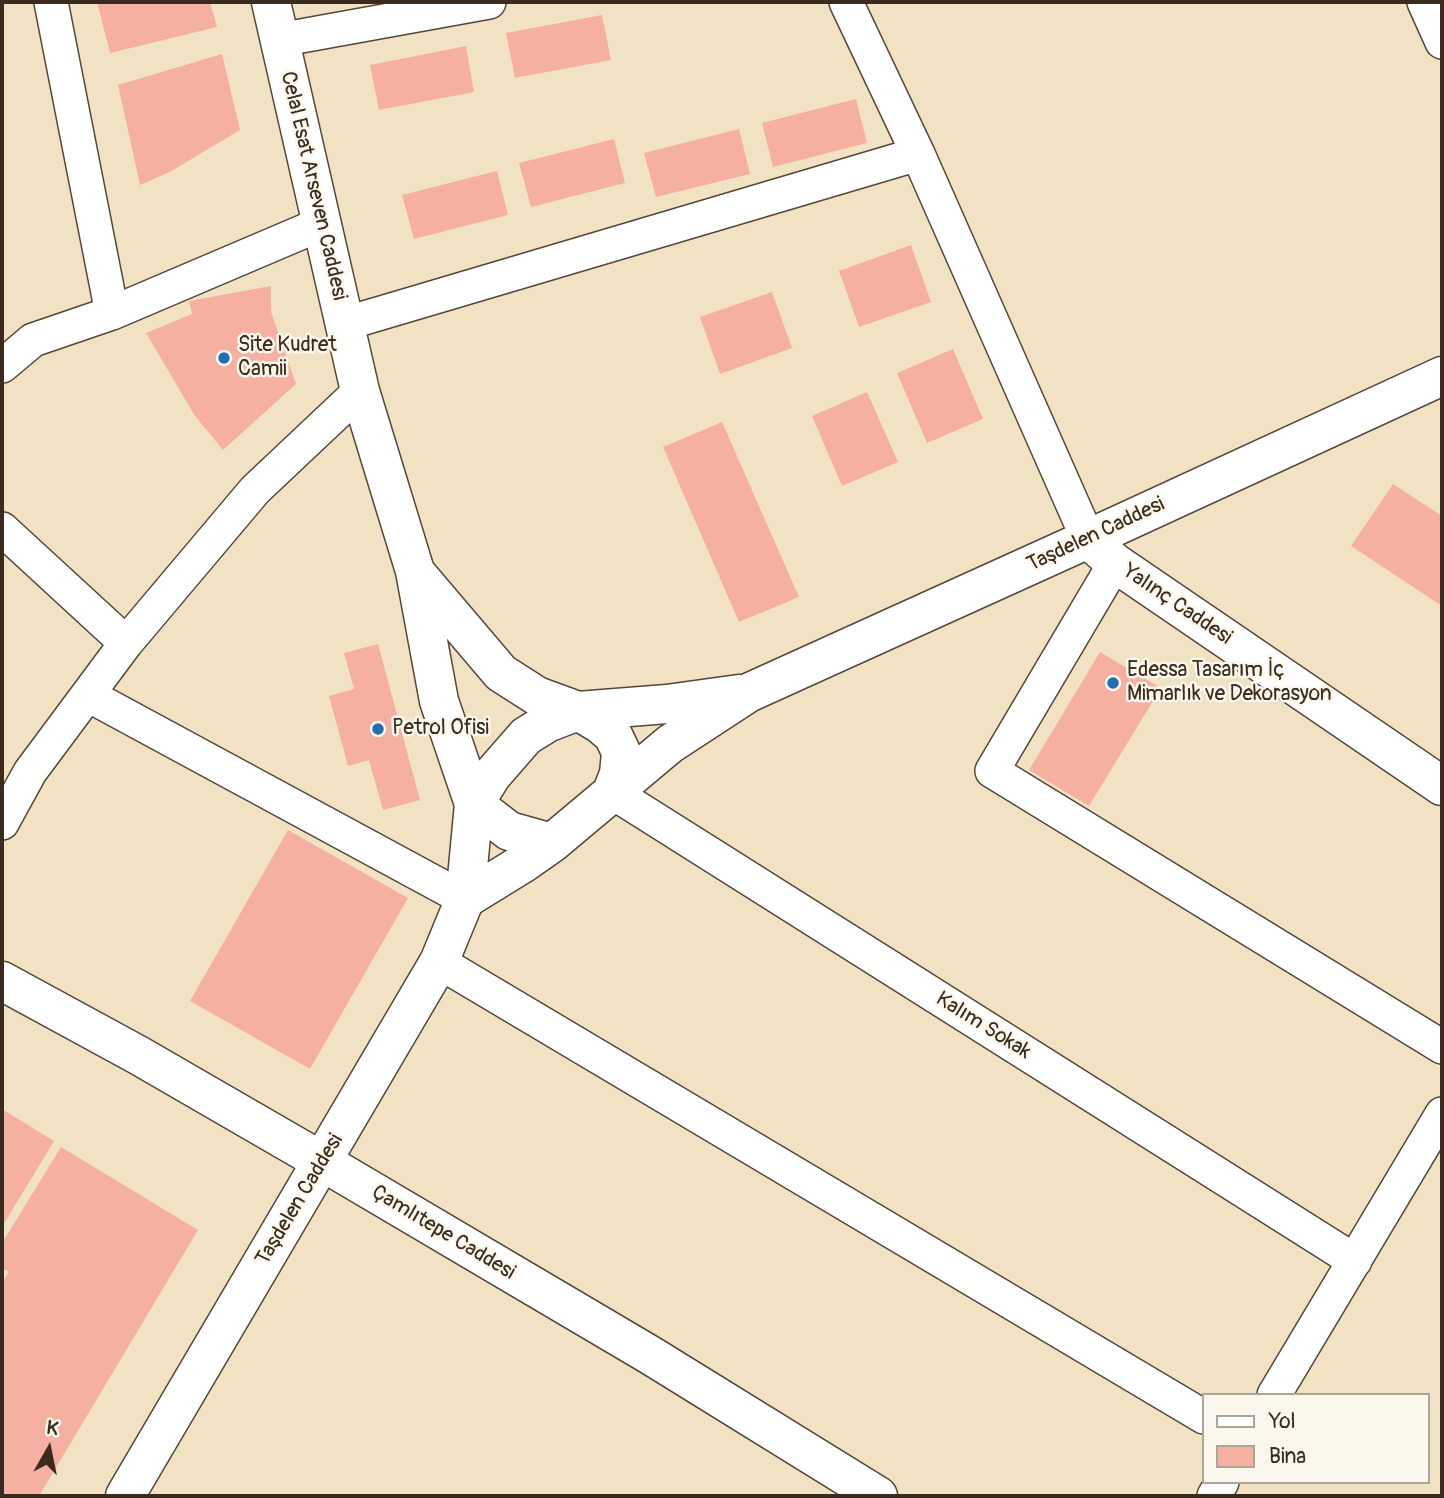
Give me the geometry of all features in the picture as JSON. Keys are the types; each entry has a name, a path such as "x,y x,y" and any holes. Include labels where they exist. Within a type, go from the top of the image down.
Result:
{"main road":[{"name":"Celal Esat Arseven Caddesi","path":"271,2 360,391 415,571 439,701 474,804"},
{"name":"Taşdelen Caddesi","path":"748,693 1102,551 1442,376"},
{"name":"Yalınç Caddesi","path":"1102,551 1442,786"},
{"path":"415,571 501,673 537,696 578,711 613,735 621,752 619,774 611,792"},
{"path":"552,843 509,831 474,804 492,775 526,736 548,723 578,711 748,693"},
{"path":"465,899 552,843 670,744 748,693"},
{"name":"Taşdelen Caddesi","path":"125,1496 439,962 465,899 474,804"},
{"name":"Çamlıtepe Caddesi","path":"2,981 138,1055 323,1162 650,1355 877,1496"}],"street":[{"path":"51,2 113,313"},
{"path":"279,40 489,2"},
{"path":"846,2 1102,551 992,771 1442,1048"},
{"path":"1424,2 1442,42"},
{"path":"344,324 918,154"},
{"path":"2,366 33,340 113,313 321,223"},
{"path":"2,823 30,772 126,643 255,490 360,391"},
{"path":"2,529 126,643"},
{"path":"88,695 465,899"},
{"name":"Kalım Sokak","path":"611,792 1355,1261"},
{"path":"439,962 1202,1416"},
{"path":"1275,1393 1442,1114"}],"building":[{"path":"97,2 210,2 217,27 110,53"},
{"path":"602,15 611,60 515,78 506,33"},
{"path":"466,46 474,92 379,110 370,65"},
{"path":"222,54 240,130 170,172 140,185 118,85"},
{"path":"856,99 867,143 773,167 762,123"},
{"path":"739,129 750,174 656,197 644,153"},
{"path":"614,139 625,183 531,207 519,163"},
{"path":"497,171 508,215 414,239 402,195"},
{"path":"911,245 931,302 859,327 839,271"},
{"name":"Site Kudret Camii","path":"271,286 271,312 296,384 223,450 195,416 146,333 192,314 189,301"},
{"path":"772,292 792,348 720,374 700,317"},
{"path":"953,349 983,419 927,443 897,373"},
{"path":"867,392 898,462 842,486 812,416"},
{"path":"722,422 799,597 739,622 663,447"},
{"path":"1393,484 1442,516 1442,606 1351,546"},
{"path":"378,644 420,800 383,810 369,760 348,766 329,696 354,689 344,653"},
{"path":"1100,652 1161,688 1089,806 1029,770"},
{"path":"288,830 408,898 310,1069 190,1001"},
{"path":"2,1109 54,1141 2,1227"},
{"path":"61,1147 198,1230 39,1496 2,1496 2,1283 9,1272 2,1268 2,1243"}],"place":[{"name":"Site Kudret Camii","path":"224,358"},
{"name":"Edessa Tasarım İç Mimarlık ve Dekorasyon","path":"1113,683"},
{"name":"Petrol Ofisi","path":"378,729"}]}
